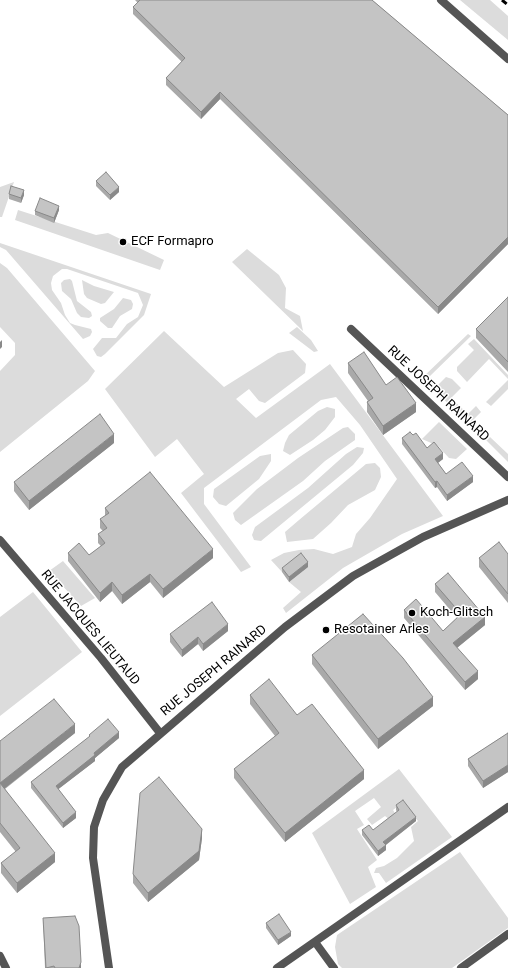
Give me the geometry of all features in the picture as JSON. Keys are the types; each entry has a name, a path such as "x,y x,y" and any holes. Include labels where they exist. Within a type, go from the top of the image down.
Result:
{"street":[{"path":"441,0 508,59"},
{"name":"RUE JOSEPH RAINARD","path":"351,329 508,477"},
{"name":"RUE JOSEPH RAINARD","path":"109,968 93,858 94,827 103,800 122,767 160,732 285,627 353,576 423,537 508,500"},
{"name":"RUE JACQUES LIEUTAUD","path":"0,540 101,658 160,732"},
{"path":"277,968 508,807"},
{"path":"461,968 508,934"},
{"path":"315,942 334,968"},
{"path":"0,956 6,968"}],"shaded area":[{"path":"460,0 490,0 508,16 508,40"},
{"path":"14,182 2,217 0,217 0,187"},
{"path":"18,210 96,235 108,233 164,260 160,270 15,220"},
{"path":"0,243 151,294 144,315 105,354 101,357 97,356 93,349 102,338 116,338 127,324 138,317 143,305 138,293 67,269 62,269 53,276 51,283 52,290 61,303 65,315 70,323 91,329 92,332 90,336 83,339 6,250 0,247"},
{"path":"247,249 279,275 286,288 285,308 300,316 303,331 232,262"},
{"path":"0,263 7,268 95,371 88,381 0,452 0,371 15,355 15,343 0,327"},
{"path":"70,279 72,281 77,301 91,312 92,316 89,318 81,317 77,313 71,299 62,291 61,283 64,280"},
{"path":"82,280 94,286 114,292 105,303 101,304 87,298 84,294"},
{"path":"123,298 131,300 133,304 132,309 120,316 112,328 108,328 100,321 100,318 114,309"},
{"path":"297,327 311,340 318,351 314,352 289,333"},
{"path":"164,331 224,387 278,353 293,350 306,364 305,373 265,403 259,401 249,389 236,399 256,418 330,364 443,516 402,534 343,568 286,613 283,608 301,592 289,582 308,567 282,572 271,560 284,553 299,550 314,549 333,554 352,547 356,534 370,518 397,479 360,425 336,397 321,400 204,488 204,504 251,567 241,572 181,493 204,474 177,439 155,457 105,389"},
{"path":"468,334 471,336 429,377 438,385 446,377 452,379 461,388 451,398 468,414 476,406 481,412 469,424 422,378"},
{"path":"474,339 508,375 508,379 489,359 467,382 457,371 457,367 474,350 468,344"},
{"path":"508,380 508,389 491,406 486,402"},
{"path":"327,407 335,409 335,417 325,430 290,455 283,451 289,435 318,411"},
{"path":"439,422 467,449 456,459 449,458 438,446 422,439"},
{"path":"348,427 355,434 355,440 325,461 303,481 241,525 235,520 233,513 257,489 298,458 343,428"},
{"path":"490,437 508,454 508,462 486,440"},
{"path":"357,447 364,448 363,453 353,465 261,541 254,540 252,535 255,527 308,488 346,454"},
{"path":"271,454 271,461 259,479 226,506 219,504 213,497 214,489 260,456"},
{"path":"375,463 380,468 381,477 375,490 348,505 313,539 287,542 285,532 366,464"},
{"path":"63,561 95,598 81,606 49,571"},
{"path":"33,592 82,652 0,716 0,617"},
{"path":"399,769 452,837 386,883 379,873 374,873 376,868 384,866 397,858 414,841 411,827 418,821 402,803 393,810 397,816 390,820 385,816 372,825 367,819 381,807 374,798 355,811 364,825 357,829 377,860 368,867 376,887 350,904 312,833"},
{"path":"460,852 508,918 508,928 452,968 342,968 338,964 335,947 337,935"}],"building":[{"path":"140,0 372,0 508,115 508,237 438,307 220,92 201,112 166,78 185,58 133,7"},
{"path":"106,172 119,187 110,195 96,181"},
{"path":"11,186 24,190 21,198 9,194"},
{"path":"40,198 59,206 54,218 35,211"},
{"path":"508,297 508,362 476,329"},
{"path":"364,352 386,385 397,377 416,403 383,426 367,402 373,398 348,363"},
{"path":"100,414 114,434 29,501 14,482"},
{"path":"410,432 413,435 416,433 427,448 434,442 443,453 435,459 446,474 462,462 473,476 447,495 437,481 435,482 402,438"},
{"path":"150,472 213,549 163,589 150,574 122,595 112,582 100,593 68,553 79,543 89,555 105,543 98,534 107,528 100,519 109,513 105,508"},
{"path":"499,542 508,554 508,594 479,558"},
{"path":"301,553 308,562 289,577 282,568"},
{"path":"448,573 485,617 453,643 478,671 465,682 404,610 416,599 443,631 461,614 435,584"},
{"path":"212,602 228,624 203,644 198,637 182,650 170,634"},
{"path":"363,614 403,658 433,697 378,739 312,655"},
{"path":"269,679 297,715 312,704 364,770 285,833 234,769 279,733 250,695"},
{"path":"54,699 75,724 0,783 0,741"},
{"path":"108,719 119,732 94,753 95,755 56,786 76,812 63,823 31,782 90,736 89,735"},
{"path":"508,733 508,765 483,781 468,759"},
{"path":"159,777 202,829 199,851 148,893 133,874 140,793"},
{"path":"0,783 55,853 17,883 1,863 20,848 0,823"},
{"path":"403,800 416,817 383,842 386,845 378,851 362,830 369,825 373,830 399,810 396,805"},
{"path":"279,914 291,932 278,940 266,923"},
{"path":"75,916 79,926 81,962 79,968 55,968 54,966 46,968 43,918"}],"railway":[{"path":"502,0 508,5"}],"place":[{"name":"ECF Formapro","path":"123,242"},
{"name":"Koch-Glitsch","path":"412,613"},
{"name":"Resotainer Arles","path":"326,630"}]}
